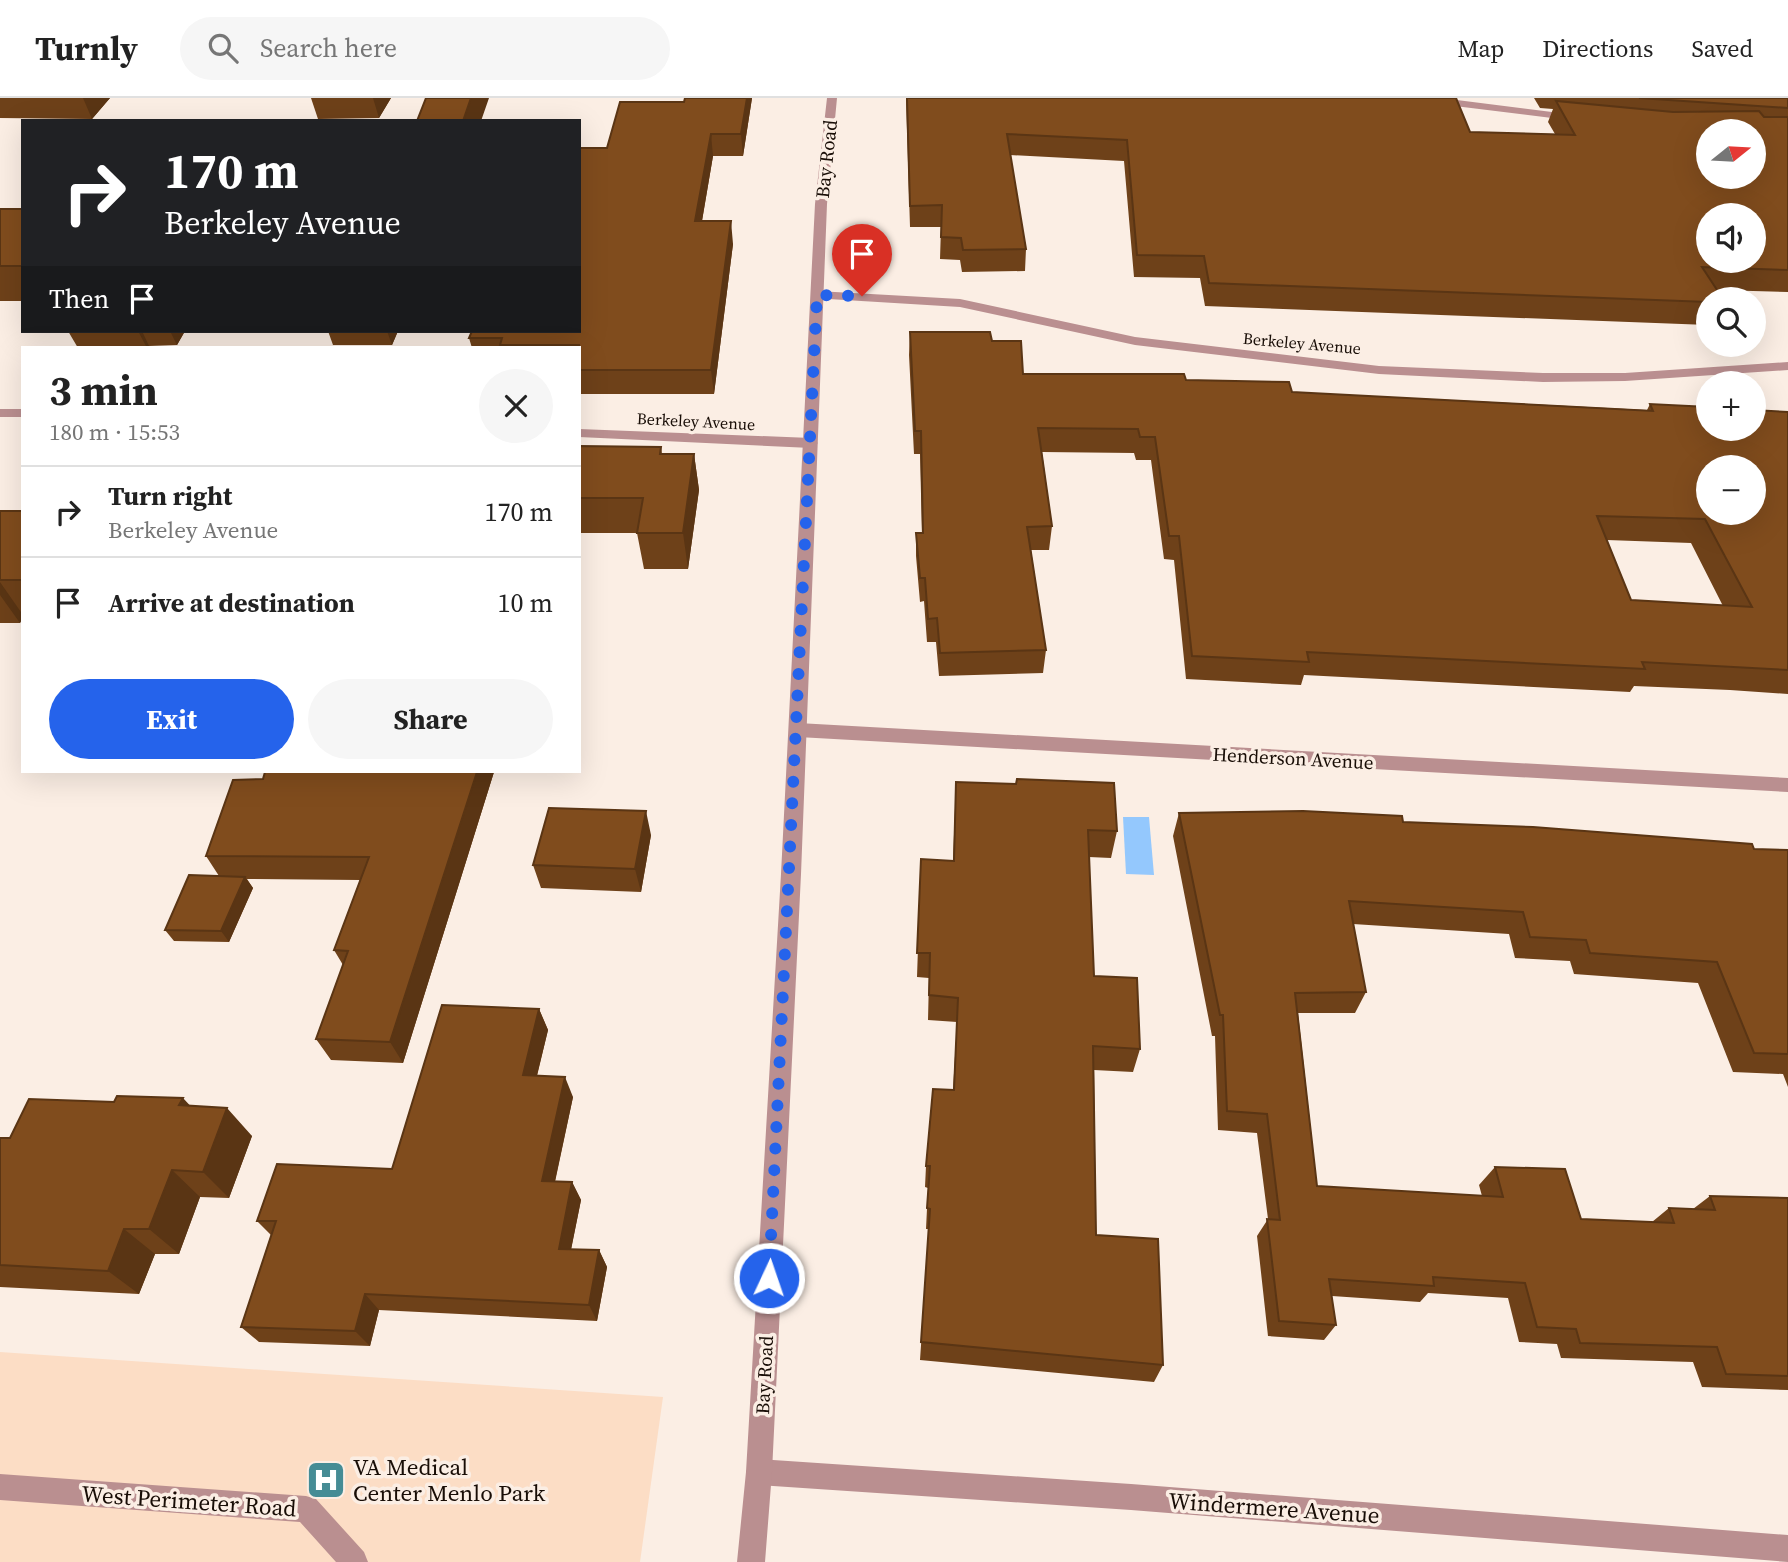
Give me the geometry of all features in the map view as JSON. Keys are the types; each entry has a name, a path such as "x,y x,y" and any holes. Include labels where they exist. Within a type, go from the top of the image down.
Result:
{"street":[{"name":"Bay Road","path":"751,1562 759,1472 798,730 821,204 832,98"},
{"path":"1414,98 1586,119"},
{"name":"Berkeley Avenue","path":"817,295 924,299 978,306 1132,341 1263,358 1410,370 1539,376 1718,373 1788,366"},
{"path":"0,413 21,413"},
{"name":"Berkeley Avenue","path":"581,433 811,443"},
{"name":"Henderson Avenue","path":"798,730 1788,785"},
{"name":"Windermere Avenue","path":"759,1472 1131,1497 1788,1549"},
{"name":"West Perimeter Road","path":"0,1487 306,1509 355,1562"}],"shaded area":[{"name":"VA Medical Center Menlo Park","path":"0,1352 663,1397 640,1562 0,1562"}],"water":[{"path":"1123,817 1149,817 1154,875 1126,874"}],"building":[{"path":"426,98 471,98 464,119 418,119"},
{"path":"685,98 747,98 741,134 711,134 695,221 731,221 711,370 581,370 579,345 500,345 502,338 469,338 471,333 581,333 581,148 607,148 620,102 684,102"},
{"path":"907,98 1456,98 1470,132 1575,135 1556,101 1673,112 1759,111 1764,117 1788,117 1788,270 1766,269 1766,203 1696,203 1696,273 1706,273 1715,287 1696,287 1696,302 1209,283 1204,256 1137,255 1127,140 1007,134 1026,249 963,250 961,238 941,237 942,205 910,206"},
{"path":"1639,98 1788,98 1788,108"},
{"path":"0,209 21,209 21,266 0,266"},
{"path":"910,332 990,332 992,341 1021,341 1023,374 1184,374 1186,380 1289,382 1292,392 1653,411 1650,404 1696,406 1696,441 1766,441 1766,411 1788,412 1788,670 1642,662 1645,669 1307,652 1309,662 1192,656 1179,536 1169,536 1155,437 1140,437 1138,429 1038,428 1052,526 1027,527 1046,650 940,653 937,618 928,619 925,578 920,578 916,533 923,533 921,431 915,431","holes":["1696,455 1766,455 1766,525 1708,525 1752,607 1631,600 1597,516 1696,519"]},
{"path":"581,446 661,447 660,454 694,454 683,533 637,533 643,498 581,498"},
{"path":"0,511 21,511 21,580 0,580"},
{"path":"265,773 477,773 390,1042 316,1039 348,951 334,950 369,857 206,856 233,780 263,779"},
{"path":"1017,779 1114,783 1117,831 1088,830 1094,976 1137,978 1140,1049 1093,1046 1096,1235 1158,1239 1163,1365 921,1342 930,1209 927,1208 930,1166 926,1166 933,1089 954,1090 958,998 929,995 930,953 917,953 921,859 954,861 956,782 1016,784"},
{"path":"549,808 646,811 635,869 533,865"},
{"path":"1303,811 1402,816 1403,822 1533,827 1752,844 1754,849 1788,850 1788,1054 1754,1053 1717,962 1590,953 1586,940 1530,937 1523,912 1349,901 1366,992 1295,993 1317,1186 1503,1197 1495,1167 1565,1169 1581,1219 1674,1223 1669,1208 1715,1210 1710,1196 1788,1198 1788,1376 1726,1374 1717,1347 1580,1343 1576,1329 1537,1327 1525,1283 1433,1277 1434,1286 1329,1279 1336,1325 1279,1321 1267,1219 1280,1220 1267,1114 1227,1111 1223,1015 1220,1015 1179,813"},
{"path":"189,875 245,877 221,931 165,930"},
{"path":"442,1005 539,1009 523,1075 565,1077 542,1181 572,1182 559,1249 599,1250 589,1305 365,1294 355,1331 241,1327 276,1221 257,1221 277,1164 392,1169"},
{"path":"117,1096 183,1098 179,1105 227,1108 203,1172 172,1170 149,1229 124,1229 108,1271 0,1265 0,1138 10,1138 29,1099 114,1102"}],"place":[{"name":"VA Medical Center Menlo Park","path":"326,1480"}],"route":[{"path":"769,1278 817,295 862,296"}]}
